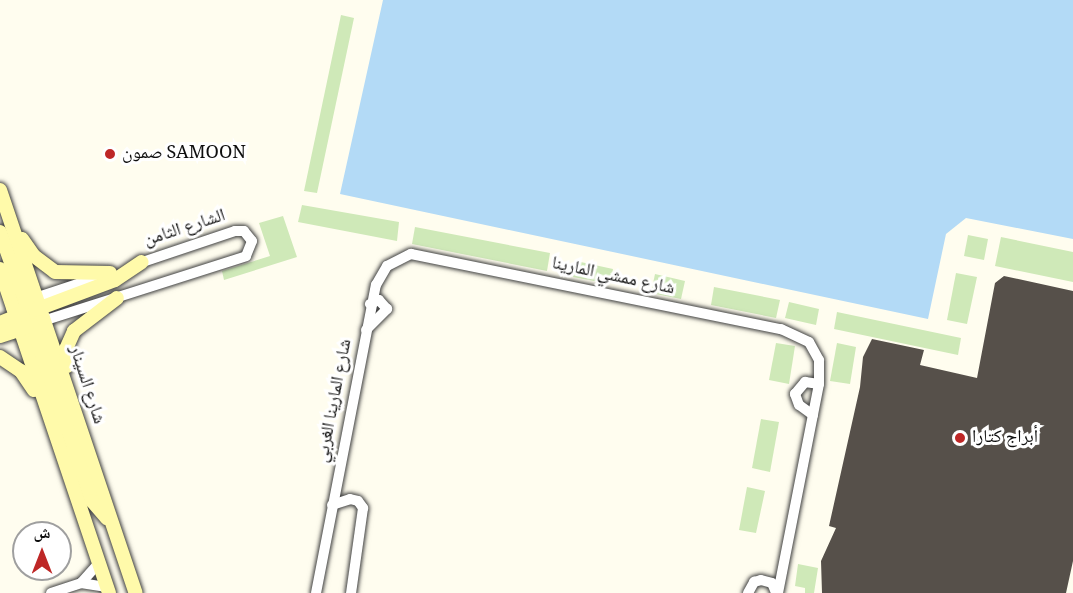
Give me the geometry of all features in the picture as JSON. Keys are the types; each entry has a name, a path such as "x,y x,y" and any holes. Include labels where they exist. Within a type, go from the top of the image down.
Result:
{"street":[{"name":"شارع السينار","path":"0,190 41,397 108,590"},
{"name":"الشارع الثامن","path":"0,336 26,313 110,273 235,231 244,231 252,241 246,256 117,298 26,313"},
{"path":"7,232 55,272 110,273"},
{"name":"شارع ممشي المارينا","path":"399,257 426,256 781,329 803,336 814,349 819,384"},
{"name":"شارع المارينا الغربي","path":"316,593 370,304 380,275 399,257"},
{"path":"0,323 115,280 142,262"},
{"name":"شارع السينار","path":"0,269 69,386 110,522 135,593"},
{"path":"69,386 66,356 70,336 82,322 111,306 117,298"},
{"name":"شارع المارينا الغربي","path":"364,332 386,313 384,302 370,304"},
{"path":"26,313 92,501 110,522"},
{"path":"0,357 21,371 41,397"},
{"path":"777,593 785,558 813,415 819,384 805,382 795,394 799,405 813,415"},
{"name":"شارع المارينا الغربي","path":"337,476 350,499 362,504 364,515 351,593"},
{"path":"332,505 350,499"},
{"path":"769,581 785,558"},
{"path":"81,584 99,563"},
{"path":"748,593 757,580 769,581"},
{"path":"769,581 777,593"},
{"path":"51,593 81,584 108,590"}],"green space":[{"path":"341,15 354,18 317,193 304,191"},
{"path":"302,205 399,222 397,241 298,222"},
{"path":"283,216 297,257 224,280 222,271 270,256 259,223"},
{"path":"415,227 550,253 547,271 412,244"},
{"path":"968,235 988,239 984,260 964,256"},
{"path":"1001,237 1073,252 1073,282 995,266"},
{"path":"576,261 613,269 610,284 573,277"},
{"path":"956,273 977,277 967,324 947,320"},
{"path":"655,274 685,281 681,299 651,293"},
{"path":"714,287 780,300 776,318 711,305"},
{"path":"789,302 819,309 816,325 785,318"},
{"path":"837,312 961,338 958,355 834,329"},
{"path":"776,343 795,346 789,384 769,380"},
{"path":"837,343 856,347 850,384 830,381"},
{"path":"761,419 779,422 770,472 752,468"},
{"path":"747,487 765,491 756,533 739,530"},
{"path":"798,564 818,568 814,593 805,593 805,588 795,586"}],"water":[{"path":"383,0 1073,0 1073,239 966,218 946,234 928,319 340,194"}],"building":[{"name":"أبراج كتارا","path":"1004,276 1073,291 1073,561 1066,593 822,593 821,561 836,528 829,526 860,387 863,357 872,339 924,350 920,365 977,378 995,283"}],"place":[{"name":"صمون SAMOON","path":"110,154"},
{"name":"أبراج كتارا","path":"960,438"}]}
